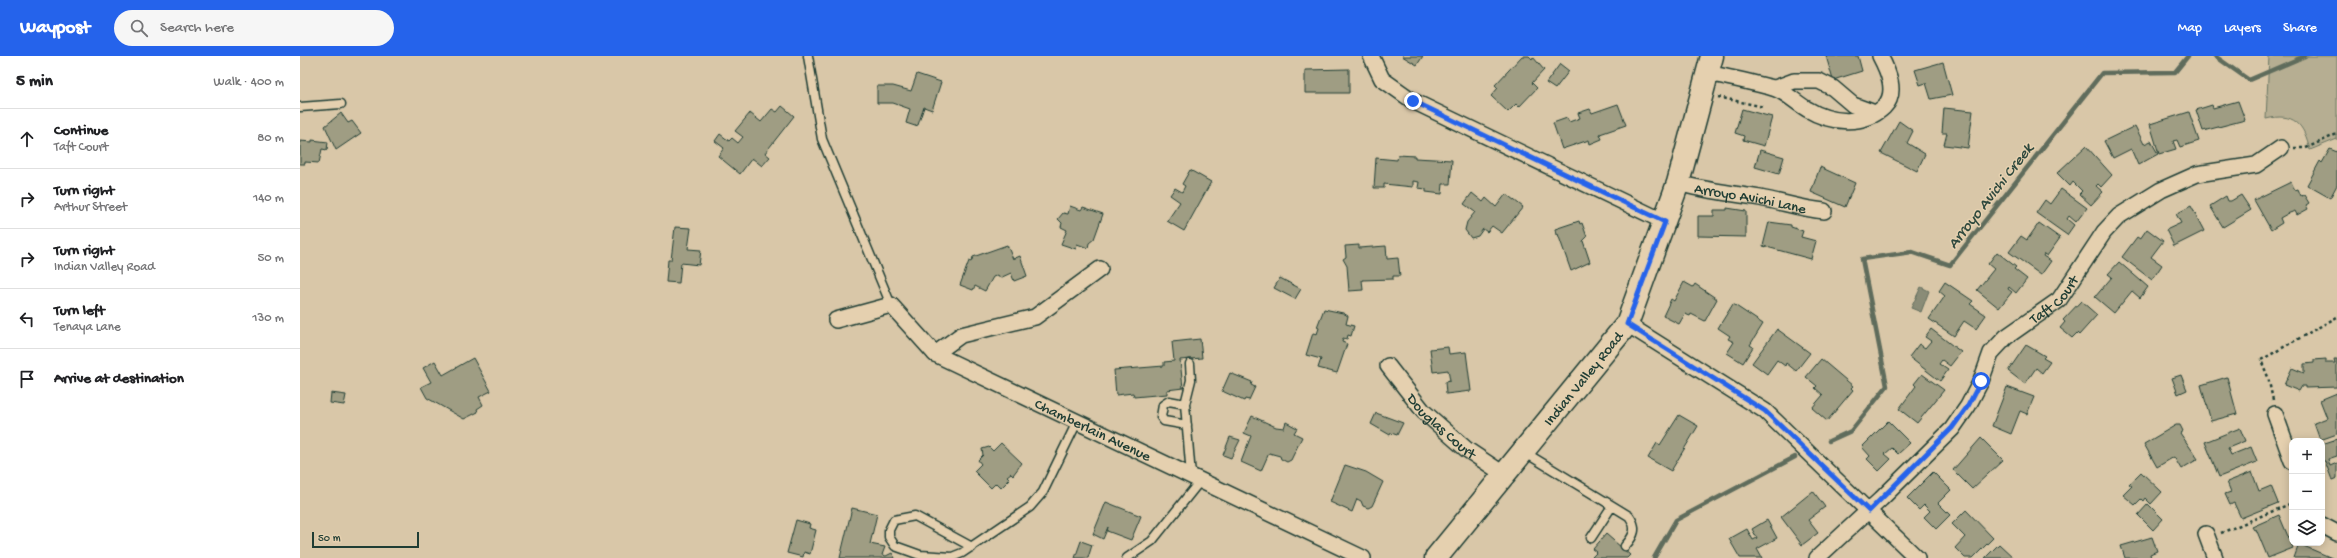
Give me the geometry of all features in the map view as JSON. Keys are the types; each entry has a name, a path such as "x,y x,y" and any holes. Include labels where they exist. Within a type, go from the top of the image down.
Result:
{"street":[{"path":"1371,56 1382,79 1413,101 1665,222"},
{"path":"1710,64 1775,88 1808,110 1833,120 1857,120 1875,113 1887,103 1891,89 1888,71 1880,56"},
{"name":"Indian Valley Road","path":"1436,558 1627,324 1678,183 1710,64"},
{"path":"1775,88 1794,81 1819,81 1833,88 1853,105 1875,113"},
{"name":"Taft Court","path":"1817,558 1869,511 1952,428 1968,406 1981,381 1991,353 2006,337 2059,300 2104,232 2119,216 2161,190 2197,174 2256,165 2281,148"},
{"name":"Arroyo Avichi Lane","path":"1678,183 1712,192 1761,198 1799,208 1824,211"},
{"path":"935,354 961,335 1035,317 1100,269"},
{"path":"836,320 891,305"},
{"name":"Chamberlain Avenue","path":"891,305 935,354 1363,558"},
{"path":"1627,324 1765,411 1917,558"},
{"name":"Douglas Court","path":"1388,366 1424,412 1466,449 1505,475"},
{"path":"2275,414 2289,453"},
{"path":"2325,527 2337,533"},
{"path":"2206,534 2215,558"}],"lane":[{"path":"808,56 822,139 891,305"},
{"path":"300,106 341,104"},
{"path":"1127,558 1152,541 1196,478 1185,404 1191,380 1190,364"},
{"path":"1185,404 1168,401 1163,405 1161,417 1164,421 1187,425"},
{"path":"972,547 915,516 894,520 889,530 889,537 895,546 920,555 952,557 972,547 1030,507 1043,492 1077,422"},
{"path":"1524,451 1629,516 1634,522 1635,530 1633,538 1625,546"},
{"path":"1591,538 1612,506"}],"path":[{"path":"1718,97 1764,108"},
{"path":"2281,148 2306,148 2337,134"},
{"path":"2271,388 2261,360 2337,317"},
{"path":"2235,526 2289,504"}],"shaded area":[{"path":"2269,56 2337,56 2337,139 2310,150 2305,133 2296,122 2284,117 2266,119"},
{"path":"1921,287 1929,291 1921,312 1911,308"}],"building":[{"path":"1402,56 1423,56 1417,65"},
{"path":"1522,56 1529,56 1532,59 1533,57 1544,70 1532,83 1537,88 1519,107 1516,104 1508,112 1491,96 1498,88 1495,85"},
{"path":"1826,56 1858,56 1862,71 1833,80"},
{"path":"1943,62 1952,95 1931,99 1926,83 1920,85 1915,70"},
{"path":"1560,64 1569,71 1555,89 1546,83"},
{"path":"1349,69 1349,93 1305,93 1305,70"},
{"path":"917,74 941,82 932,110 924,107 918,125 915,126 906,123 910,109 893,103 877,103 877,86 893,86 911,91"},
{"path":"2238,101 2245,120 2203,131 2196,110 2212,105 2213,108"},
{"path":"1618,104 1626,125 1600,134 1602,139 1590,144 1589,140 1562,149 1553,123 1567,118 1569,122 1580,118 1578,113 1590,109 1592,113"},
{"path":"782,106 794,116 765,153 770,157 762,166 752,158 740,174 718,156 724,148 715,141 720,134 729,141 732,138 738,143 743,137 735,131 750,113 761,122 772,109 777,112"},
{"path":"1944,108 1973,111 1968,148 1944,145 1947,133 1942,133"},
{"path":"1742,109 1772,117 1764,146 1743,140 1744,136 1735,133"},
{"path":"2189,112 2199,141 2180,147 2177,140 2173,141 2176,149 2159,154 2150,124"},
{"path":"341,113 348,123 352,121 361,133 336,150 325,126"},
{"path":"1899,121 1913,131 1907,143 1925,154 1917,171 1881,153"},
{"path":"2135,126 2144,144 2151,141 2158,154 2138,165 2131,149 2113,158 2104,141"},
{"path":"312,140 328,142 327,150 322,149 319,163 305,162 305,164 300,164 300,141 312,142"},
{"path":"2086,146 2112,175 2101,187 2098,184 2096,186 2103,192 2091,205 2079,194 2082,191 2073,182 2070,186 2057,173"},
{"path":"2330,149 2337,152 2337,185 2330,198 2307,185 2320,161 2322,163"},
{"path":"1760,150 1784,157 1779,174 1755,167"},
{"path":"1398,155 1415,156 1415,158 1452,160 1450,184 1443,184 1442,194 1426,192 1426,189 1418,188 1419,182 1413,181 1413,187 1384,184 1384,188 1374,188 1376,158 1397,160"},
{"path":"1820,167 1855,183 1845,207 1811,192"},
{"path":"1190,170 1211,182 1184,231 1167,221 1180,202 1170,195 1175,188 1182,192 1185,186 1182,184"},
{"path":"2291,182 2295,190 2298,189 2301,196 2304,195 2309,203 2306,205 2308,209 2297,215 2295,211 2287,214 2280,218 2282,223 2271,230 2254,200"},
{"path":"2061,189 2087,208 2076,222 2069,216 2067,219 2074,225 2067,235 2036,213 2045,200 2050,204"},
{"path":"1472,193 1483,202 1486,198 1496,207 1506,194 1523,207 1502,233 1492,226 1487,232 1483,229 1478,236 1471,238 1465,230 1467,222 1475,212 1464,204"},
{"path":"2241,195 2251,210 2223,227 2210,206 2226,196 2228,201 2231,201"},
{"path":"1070,206 1081,210 1083,207 1103,214 1094,239 1089,243 1088,248 1077,244 1076,249 1061,244 1067,230 1061,227 1062,223 1058,219 1063,213 1068,214"},
{"path":"2191,206 2204,231 2174,246 2166,230 2181,223 2176,214"},
{"path":"1727,208 1746,211 1746,237 1698,236 1698,216 1714,216 1714,210 1727,210"},
{"path":"1579,221 1580,224 1582,223 1587,237 1583,241 1590,262 1571,271 1558,234 1556,235 1555,229"},
{"path":"1769,222 1791,225 1791,227 1803,231 1801,237 1816,241 1811,259 1763,246"},
{"path":"2039,223 2060,238 2047,256 2044,254 2043,256 2051,261 2041,275 2009,252 2021,236 2027,240"},
{"path":"675,227 691,228 688,249 701,250 699,265 681,263 679,283 666,282 668,260 671,260"},
{"path":"2147,229 2163,241 2151,257 2162,265 2152,280 2122,257 2137,237 2140,239"},
{"path":"1007,245 1013,259 1020,256 1027,276 1014,281 1011,273 1000,278 998,275 993,277 985,291 975,286 973,290 960,285 969,261 971,262 973,257"},
{"path":"1359,245 1359,248 1386,246 1387,259 1398,258 1400,276 1393,276 1393,279 1362,280 1363,290 1349,291 1347,266 1343,259 1346,257 1345,246"},
{"path":"1997,252 2016,267 2014,269 2027,279 2016,293 2009,287 2008,289 2012,292 1999,308 1977,290 1994,269 1988,264"},
{"path":"2119,262 2148,287 2140,298 2132,291 2114,313 2095,297 2112,277 2108,274"},
{"path":"1280,278 1301,289 1295,299 1274,288"},
{"path":"1684,282 1693,287 1695,284 1717,299 1705,321 1691,314 1690,316 1685,314 1679,324 1663,316 1671,299 1674,301"},
{"path":"1945,282 1973,301 1970,304 1986,315 1976,329 1964,321 1954,336 1929,319 1945,296 1939,291"},
{"path":"2081,301 2097,315 2079,335 2077,333 2072,338 2060,328 2065,322 2063,320"},
{"path":"1733,304 1763,324 1750,345 1753,347 1743,363 1727,353 1734,342 1728,339 1730,336 1718,328"},
{"path":"1324,309 1343,313 1348,316 1346,324 1354,326 1351,336 1348,335 1347,339 1343,338 1342,342 1347,344 1337,373 1318,368 1321,359 1306,355 1313,333 1317,334 1319,328 1317,327"},
{"path":"1777,329 1810,353 1796,371 1786,363 1785,366 1777,360 1767,374 1752,363"},
{"path":"1931,329 1961,352 1950,366 1942,360 1939,364 1948,370 1940,381 1909,357 1919,344 1925,348 1931,341 1925,337"},
{"path":"1200,339 1202,358 1180,360 1183,388 1167,390 1167,394 1134,397 1133,393 1116,395 1114,370 1164,366 1164,362 1174,361 1172,342"},
{"path":"2026,345 2045,356 2043,358 2050,362 2042,373 2036,368 2025,384 2008,371"},
{"path":"1448,347 1449,354 1466,352 1471,391 1446,394 1445,382 1450,381 1448,370 1433,372 1430,349"},
{"path":"473,358 491,391 479,397 483,405 477,409 478,412 464,419 427,398 421,387 431,382 423,368 435,361 443,375"},
{"path":"1821,359 1853,386 1851,388 1853,390 1827,421 1812,408 1823,395 1815,388 1817,386 1806,377"},
{"path":"2326,359 2326,363 2335,363 2334,359 2337,359 2337,387 2305,388 2305,386 2302,386 2299,391 2284,385 2292,368 2304,373 2304,364 2314,363 2314,360"},
{"path":"1230,373 1252,382 1251,385 1255,387 1249,400 1245,399 1244,401 1222,391"},
{"path":"1922,374 1944,390 1917,423 1899,409 1916,386 1914,384"},
{"path":"2181,375 2187,390 2178,394 2172,378"},
{"path":"2227,377 2237,414 2211,421 2201,385"},
{"path":"2007,387 2034,397 2027,414 2020,411 2011,434 1992,426"},
{"path":"331,393 346,395 344,405 330,403"},
{"path":"2337,393 2337,434 2325,438 2319,438 2314,423 2327,418 2320,400"},
{"path":"1376,413 1403,423 1397,435 1391,433 1390,435 1371,424"},
{"path":"1679,415 1698,426 1671,471 1648,458 1657,443 1660,445"},
{"path":"1252,416 1276,427 1284,428 1286,422 1297,428 1294,433 1302,437 1291,460 1287,462 1281,459 1280,456 1269,453 1261,471 1241,462 1251,436 1244,433"},
{"path":"1888,421 1910,443 1898,454 1892,448 1885,454 1891,459 1879,471 1867,459 1870,456 1862,447"},
{"path":"2176,425 2180,425 2183,431 2180,433 2198,459 2181,469 2174,457 2157,467 2144,444"},
{"path":"2240,428 2245,441 2228,448 2231,455 2251,447 2257,462 2219,477 2205,442"},
{"path":"1230,437 1240,440 1231,458 1223,455"},
{"path":"1981,438 2003,460 1972,489 1953,470"},
{"path":"2337,439 2337,456 2328,459 2330,466 2337,463 2337,478 2332,480 2325,461 2325,443"},
{"path":"1001,443 1022,463 1013,475 1011,473 1007,476 1010,479 1001,488 996,483 991,488 974,471 981,464 978,460 983,455 982,449 989,447 993,451"},
{"path":"1345,465 1366,472 1383,482 1372,506 1368,508 1363,506 1361,501 1357,499 1352,512 1330,502"},
{"path":"1933,472 1951,490 1938,503 1950,515 1936,529 1924,517 1930,511 1924,505 1919,510 1907,498"},
{"path":"2141,472 2162,492 2151,504 2145,498 2143,501 2141,499 2135,505 2123,495 2132,486 2129,484"},
{"path":"2252,472 2259,491 2271,486 2278,503 2241,518 2234,503 2230,505 2225,494 2231,492 2227,482"},
{"path":"1813,491 1825,507 1808,520 1818,533 1802,545 1781,517"},
{"path":"1106,502 1141,516 1131,540 1107,531 1108,527 1103,539 1093,534"},
{"path":"2148,504 2163,519 2153,530 2138,515"},
{"path":"852,508 877,514 870,544 885,547 882,555 886,556 892,553 895,558 840,558"},
{"path":"1966,510 1993,538 1973,558 1965,558 1955,548 1965,537 1952,524"},
{"path":"2279,515 2289,539 2289,546 2292,546 2293,548 2268,558 2256,529 2254,530 2252,527"},
{"path":"796,520 810,524 809,528 816,530 810,554 804,552 803,557 787,553"},
{"path":"1767,520 1777,538 1757,549 1762,558 1740,558 1729,539 1747,529 1753,540 1757,538 1752,529"},
{"path":"1606,534 1630,555 1627,558 1591,558 1597,552 1593,549"},
{"path":"2152,537 2157,551 2150,554 2151,558 2125,558 2121,546"},
{"path":"1081,541 1092,545 1088,558 1075,558"},
{"path":"1999,544 2014,558 1985,558"},
{"path":"2298,546 2304,546 2332,558 2294,558"}],"waterway":[{"name":"Arroyo Avichi Creek","path":"1829,441 1851,431 1887,386 1862,259 1912,252 1950,265 2102,73 2175,72 2188,56"},
{"name":"Arroyo Avichi Creek","path":"2215,56 2249,80 2305,56"},
{"name":"Arroyo Avichi Creek","path":"1654,558 1676,520 1795,457"}],"route":[{"path":"1413,101 1665,222 1627,324 1765,411 1869,511 1952,428 1968,406 1981,381"}]}
